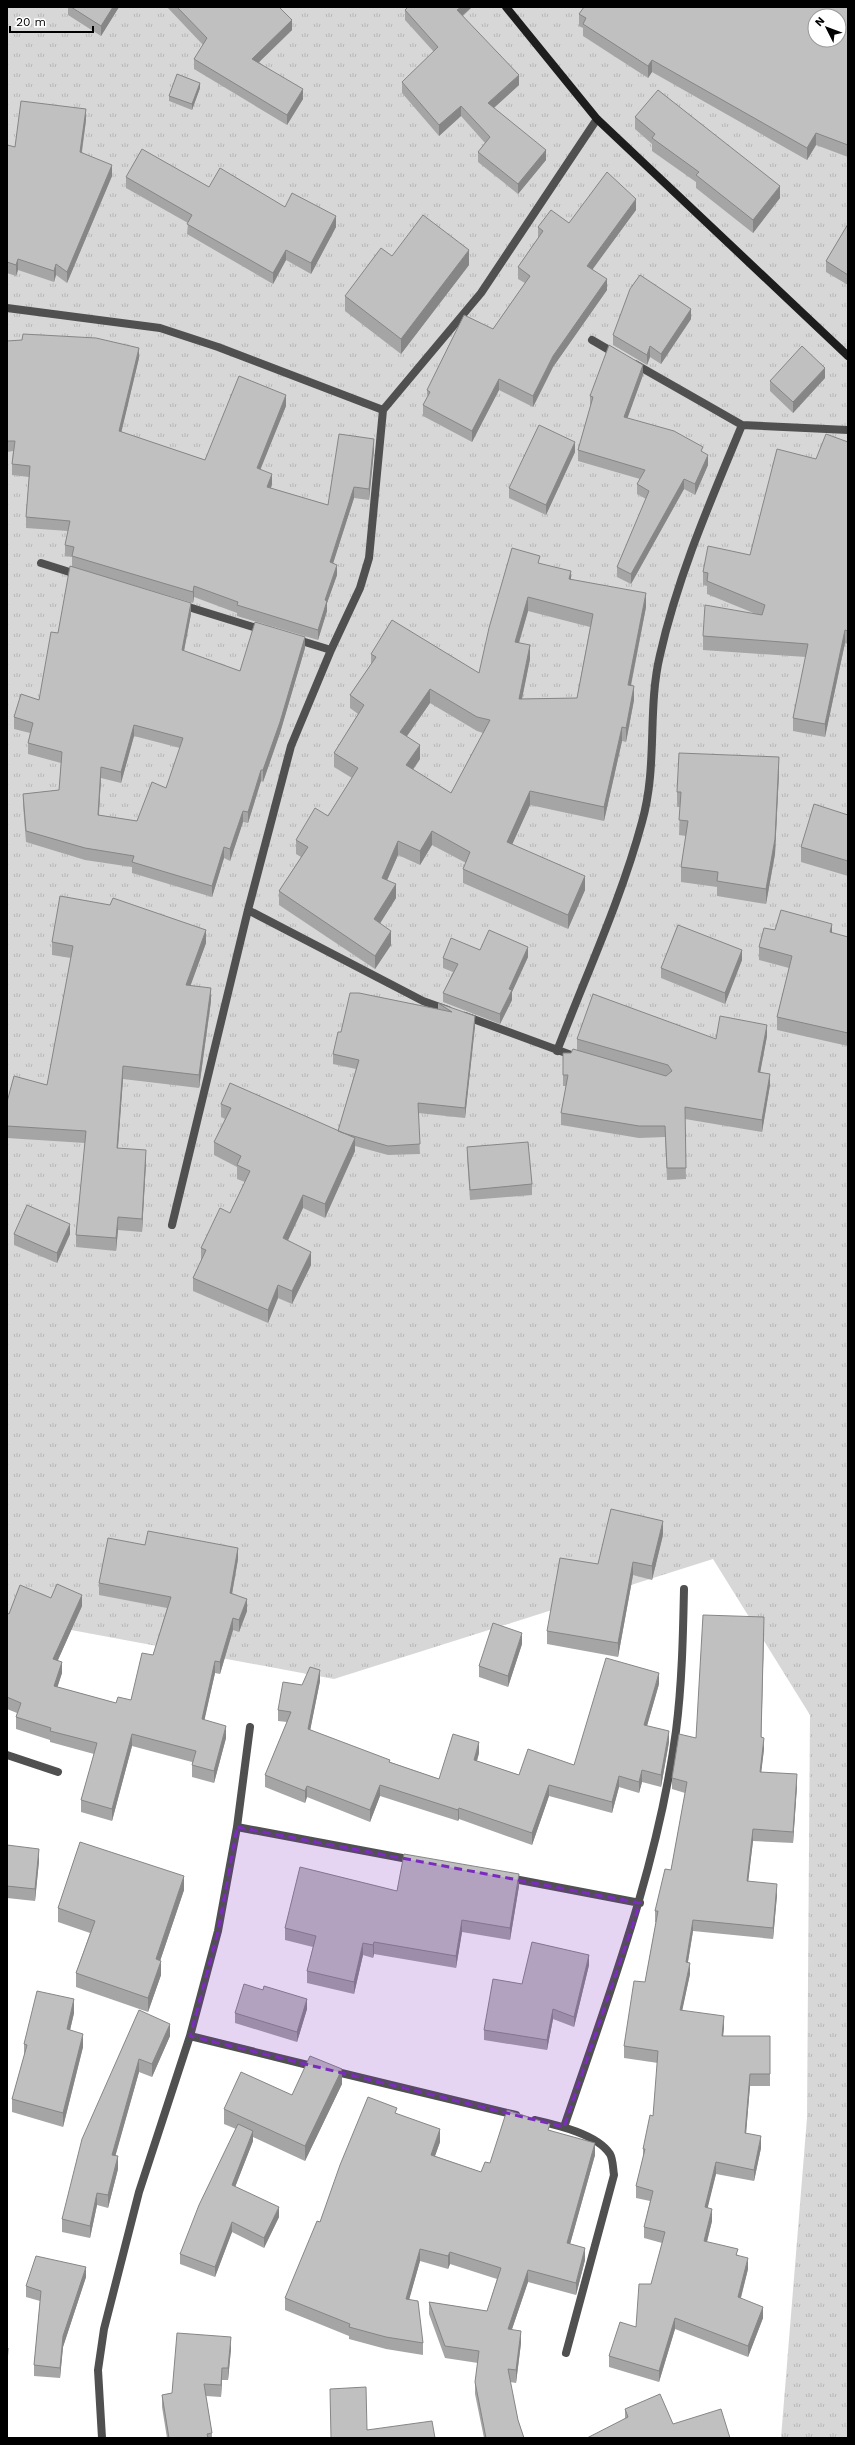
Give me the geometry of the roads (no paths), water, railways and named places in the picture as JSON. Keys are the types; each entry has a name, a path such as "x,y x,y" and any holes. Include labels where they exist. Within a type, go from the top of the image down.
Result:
{"main road":[{"path":"506,7 597,120 848,356"}],"street":[{"path":"172,1225 248,910 291,746 331,650 360,588 369,558 383,410 481,293 597,120"},
{"path":"7,308 160,328 218,347 383,410"},
{"path":"592,340 742,425 848,430"},
{"path":"557,1051 627,872 643,820 652,771 660,656 703,519 742,425"},
{"path":"41,563 87,577"},
{"path":"171,602 270,632"},
{"path":"285,636 331,650"},
{"path":"248,910 423,1001 557,1051 586,1059"},
{"path":"564,2127 640,1903 668,1782 681,1689 684,1589"},
{"path":"102,2438 98,2370 104,2329 139,2192 190,2036 218,1931 237,1827 250,1726"},
{"path":"7,1755 58,1772"},
{"path":"237,1827 423,1862"},
{"path":"500,1877 640,1903"},
{"path":"190,2036 564,2127 601,2144 611,2155 614,2175 566,2353"}]}
